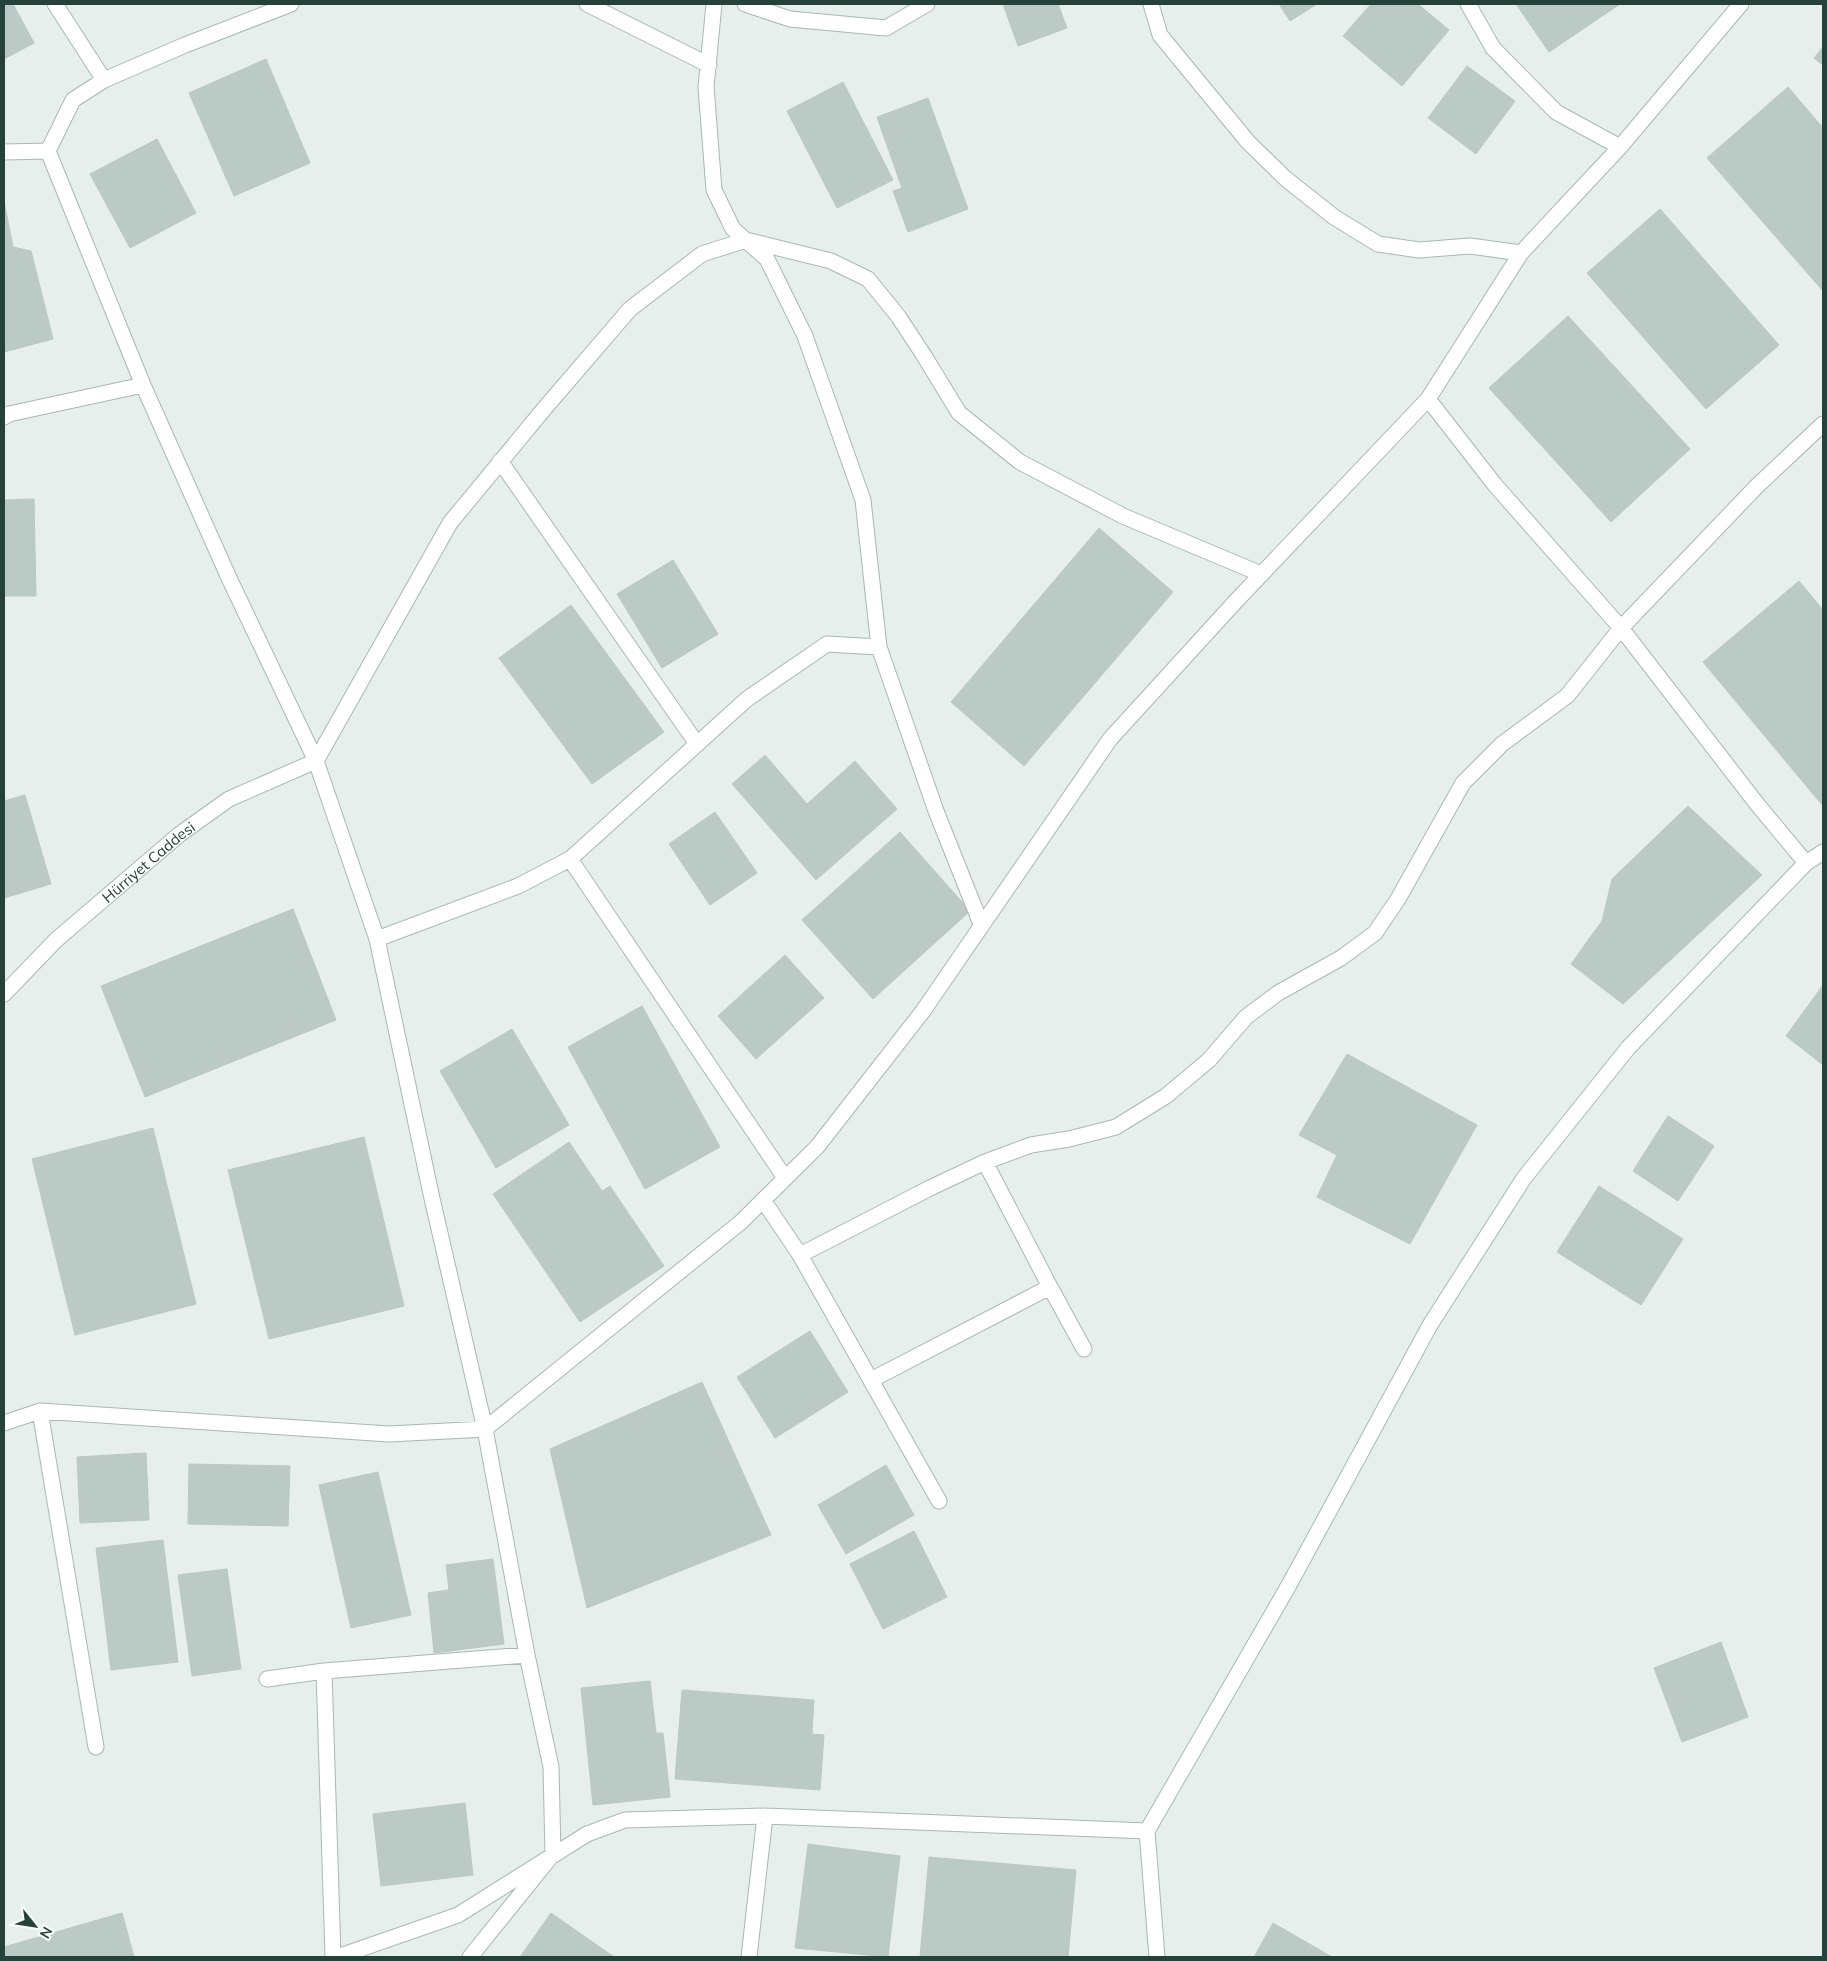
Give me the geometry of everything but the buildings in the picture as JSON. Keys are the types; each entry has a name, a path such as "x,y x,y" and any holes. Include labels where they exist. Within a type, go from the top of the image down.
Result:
{"street":[{"path":"55,4 104,80"},
{"path":"291,4 185,45 104,80 72,100 48,151 143,385 229,578 316,761 377,939 431,1194 484,1429 527,1654 551,1767 554,1854 470,1957"},
{"path":"587,4 709,65"},
{"path":"714,4 706,87 714,190 733,229 768,260 805,336 863,500 879,647 936,811 981,924"},
{"path":"745,4 790,18 886,28 927,4"},
{"path":"1151,4 1160,36 1248,142 1286,179 1334,217 1378,244 1419,250 1470,246 1521,253"},
{"path":"1468,4 1493,48 1556,112 1620,147"},
{"path":"4,1423 40,1411 389,1434 484,1429 741,1222 817,1147 923,1011 1110,739 1261,574 1428,399 1521,253 1620,147 1742,4"},
{"path":"4,152 48,151"},
{"path":"316,761 450,523 500,461 630,309 702,254 746,240 831,261 868,279 898,316 924,354 959,412 1020,462 1123,516 1261,574"},
{"path":"4,417 10,414 143,385"},
{"path":"1428,399 1495,485 1621,628 1757,804 1806,863"},
{"path":"800,1255 985,1162 1031,1145 1069,1140 1116,1127 1166,1096 1209,1060 1246,1017 1278,993 1341,958 1375,933 1398,899 1463,783 1502,744 1567,696 1621,628 1757,486 1823,424"},
{"path":"500,461 697,744"},
{"path":"377,939 518,886 570,858 746,699 827,644 879,647"},
{"name":"Hürriyet Caddesi","path":"4,994 56,940 180,834 230,799 316,761"},
{"path":"1157,1957 1147,1831 1289,1585 1430,1325 1524,1178 1628,1048 1806,863 1823,852"},
{"path":"570,858 786,1178"},
{"path":"985,1162 1084,1349"},
{"path":"763,1200 800,1255 939,1501"},
{"path":"871,1380 1050,1287"},
{"path":"40,1411 96,1747"},
{"path":"267,1679 324,1671 527,1654"},
{"path":"324,1671 335,1957 458,1915 587,1834 625,1820 765,1816 1147,1831"},
{"path":"749,1957 765,1816"}]}
